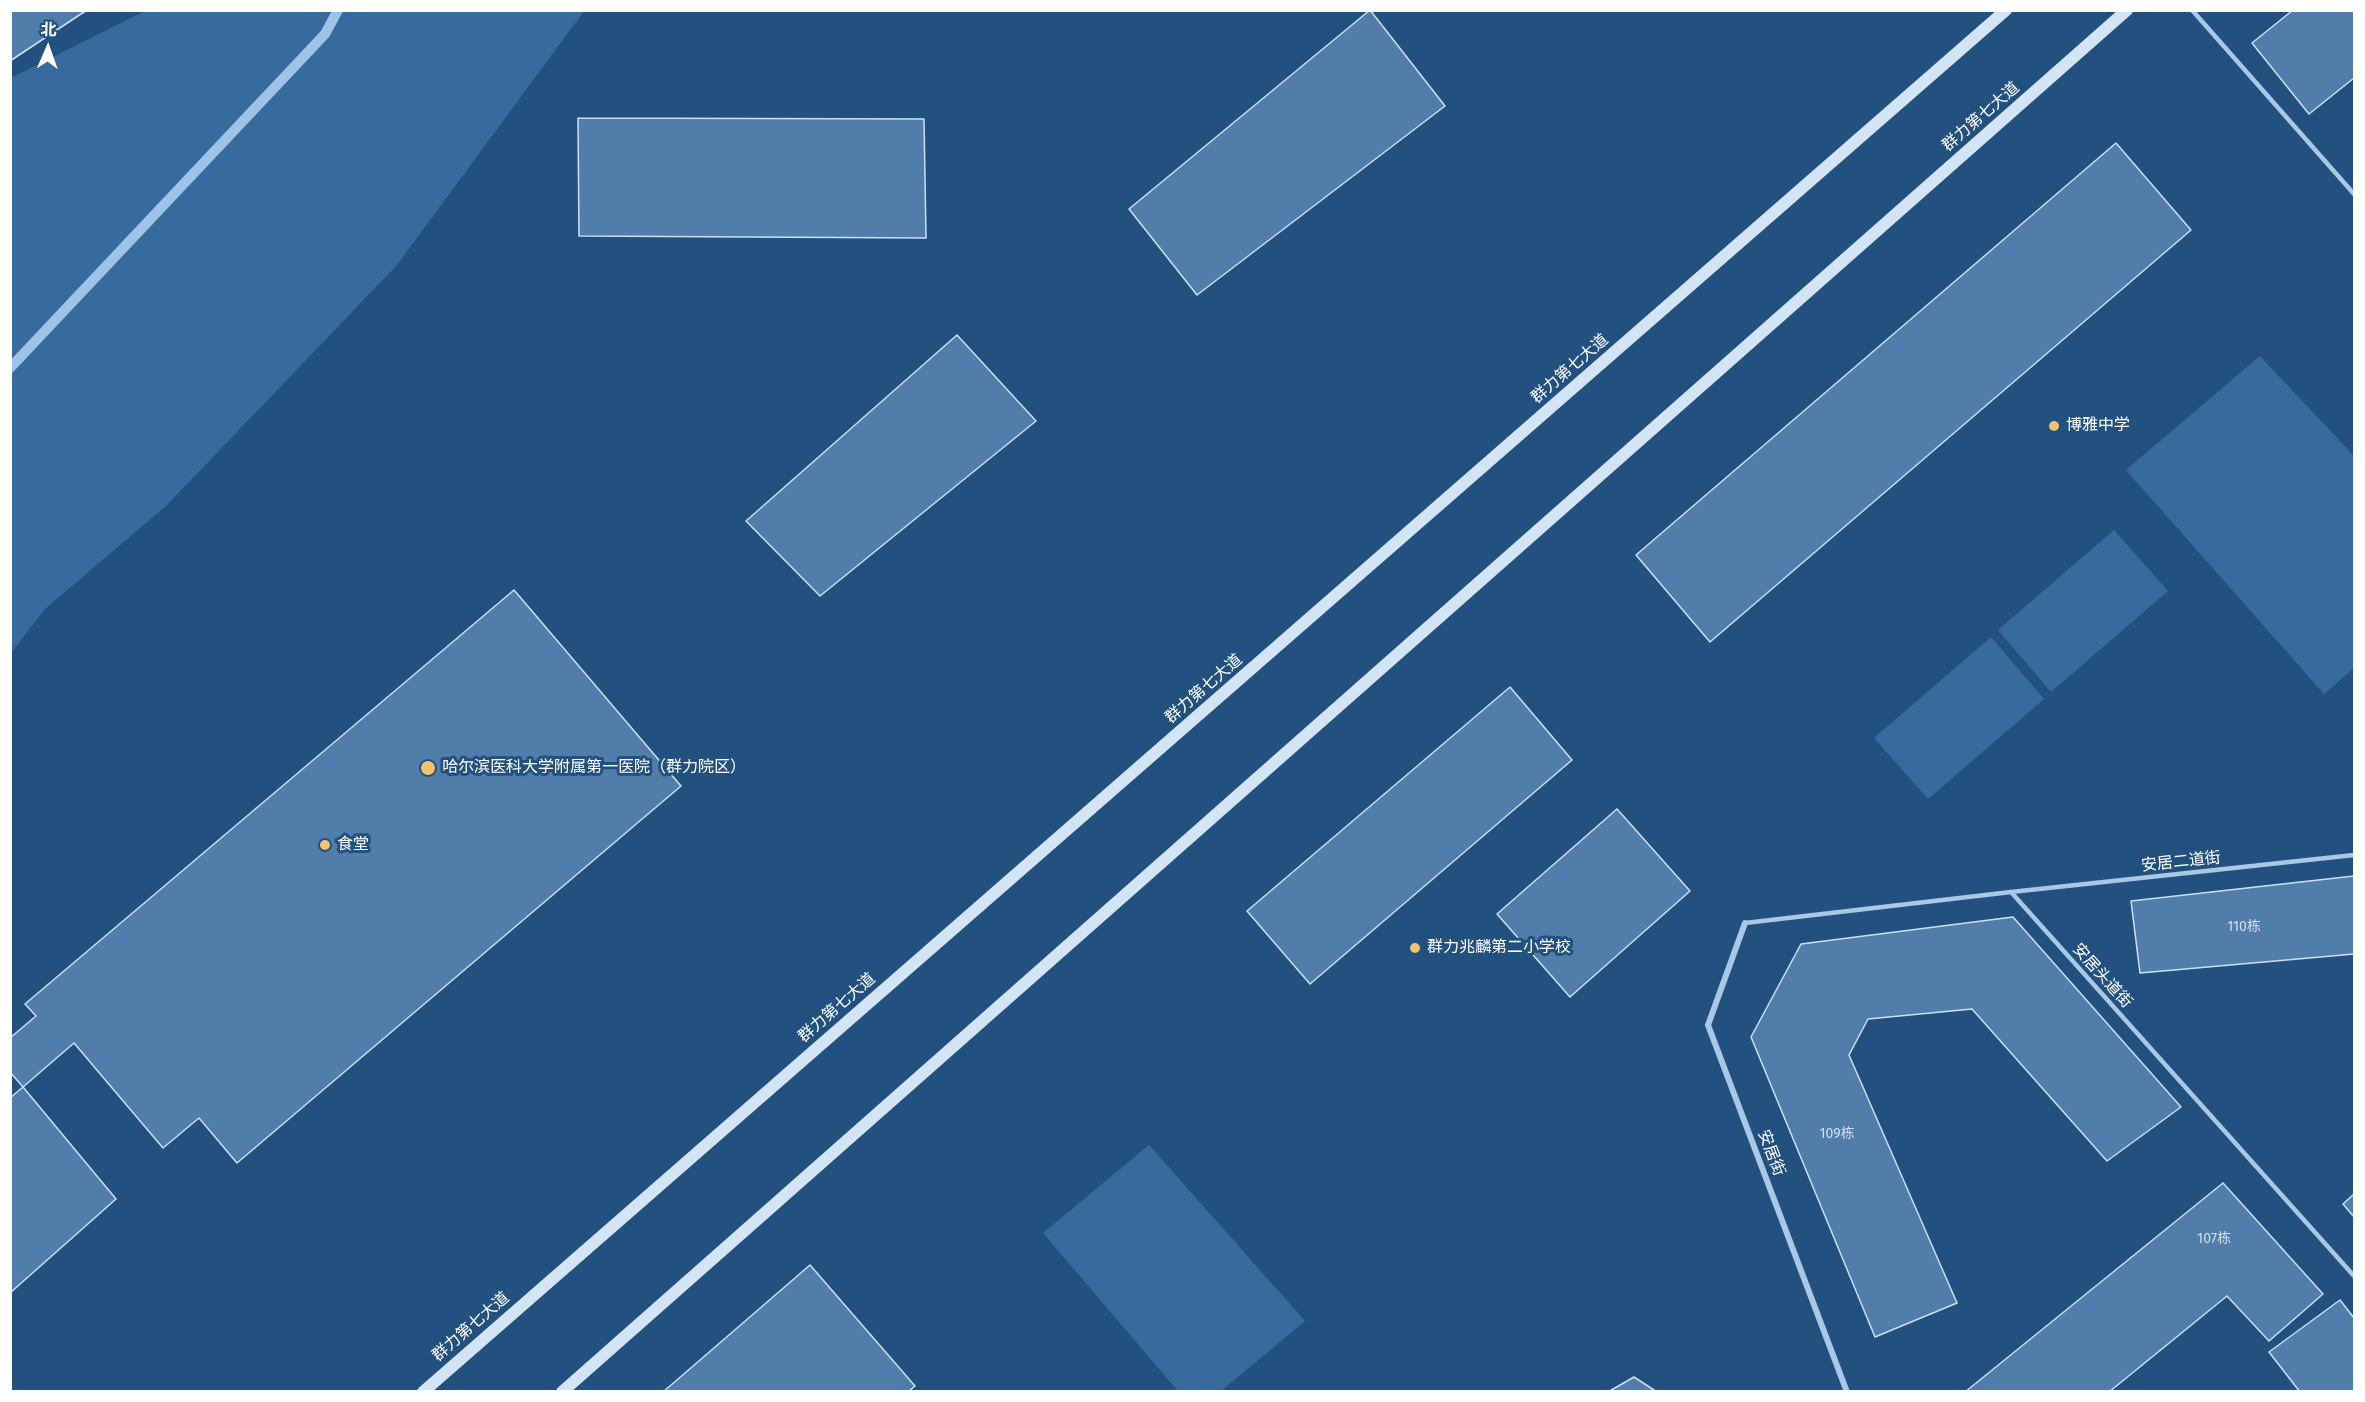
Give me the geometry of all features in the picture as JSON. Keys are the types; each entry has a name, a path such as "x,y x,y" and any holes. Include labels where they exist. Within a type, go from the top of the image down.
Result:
{"main road":[{"name":"群力第七大道","path":"423,1392 2006,10"},
{"name":"群力第七大道","path":"562,1392 2127,10"}],"street":[{"name":"安居街","path":"1745,923 1708,1024 1847,1392"}],"lane":[{"path":"2192,10 2355,194"},
{"name":"安居二道街","path":"2011,892 2355,855"},
{"path":"1745,923 2011,892"},
{"name":"安居头道街","path":"2011,892 2355,1276"}],"shaded area":[{"path":"147,10 584,11 397,265 167,505 45,609 11,653 11,78"},
{"path":"2260,356 2354,456 2354,668 2324,694 2126,470"},
{"path":"2114,530 2168,591 2051,692 1998,630"},
{"path":"1991,637 2044,699 1928,799 1874,738"},
{"path":"1149,1145 1305,1321 1221,1391 1178,1391 1043,1233"}],"building":[{"path":"10,10 87,10 10,61"},
{"path":"1370,10 1445,106 1197,295 1129,209"},
{"path":"2293,10 2354,10 2354,78 2309,114 2252,43"},
{"path":"578,118 924,119 926,238 579,236"},
{"path":"2116,143 2191,230 1710,642 1636,555"},
{"path":"957,335 1036,421 820,596 746,521"},
{"path":"514,590 681,786 237,1163 199,1118 163,1148 74,1043 23,1087 10,1072 10,1038 36,1016 25,1004"},
{"path":"1510,687 1572,760 1310,984 1247,911"},
{"path":"1617,809 1690,891 1570,997 1497,914"},
{"path":"2354,876 2354,954 2140,973 2131,901"},
{"path":"2013,917 2181,1107 2107,1161 1972,1009 1868,1019 1849,1055 1957,1303 1875,1337 1751,1037 1801,944"},
{"path":"23,1087 116,1199 10,1293 10,1098"},
{"path":"2223,1183 2323,1294 2269,1341 2227,1296 2109,1392 1965,1392"},
{"path":"2354,1194 2354,1217 2343,1204"},
{"path":"810,1265 915,1386 908,1392 663,1392"},
{"path":"2340,1300 2354,1318 2354,1392 2300,1392 2269,1352"},
{"path":"1634,1377 1657,1392 1608,1392"}],"waterway":[{"path":"10,368 325,34 338,10"}],"place":[{"name":"博雅中学","path":"2054,426"},
{"name":"哈尔滨医科大学附属第一医院（群力院区）","path":"428,768"},
{"name":"食堂","path":"325,845"},
{"name":"群力兆麟第二小学校","path":"1415,948"}]}
